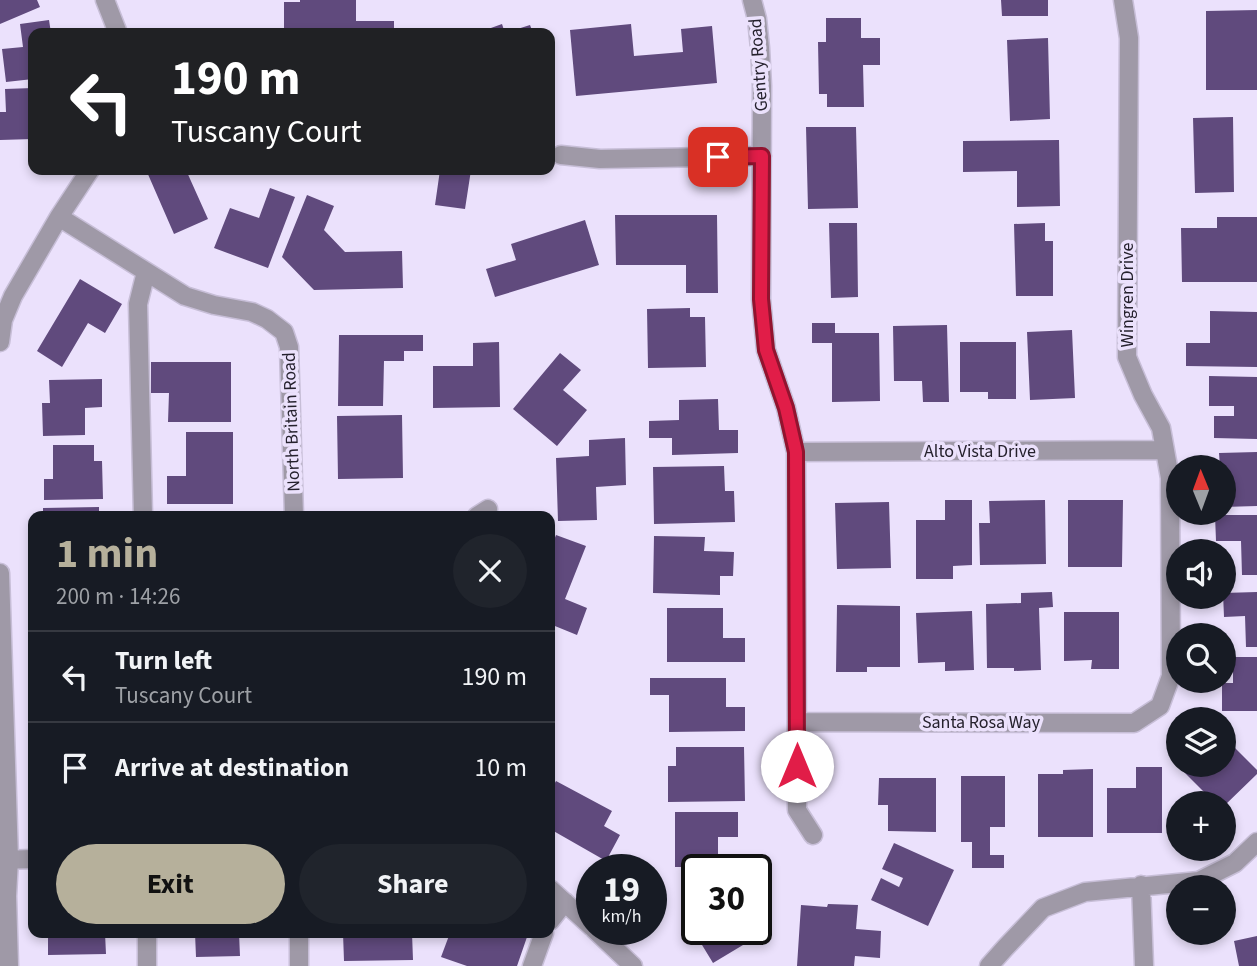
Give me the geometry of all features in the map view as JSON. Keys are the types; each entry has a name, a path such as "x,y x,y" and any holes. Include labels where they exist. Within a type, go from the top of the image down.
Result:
{"street":[{"path":"105,0 116,28"},
{"name":"Gentry Road","path":"752,0 760,48 761,299 766,350 786,408 796,452 797,810 813,835"},
{"name":"Wingren Drive","path":"1123,0 1129,38 1127,357 1161,428 1170,478 1171,676 1160,706"},
{"path":"561,155 600,159 762,156"},
{"path":"0,342 3,320 13,296 87,175"},
{"name":"North Britain Road","path":"59,217 185,296 252,312 284,332 289,347 294,511"},
{"path":"143,511 138,304 146,272"},
{"name":"Alto Vista Drive","path":"796,452 1165,450"},
{"path":"0,573 9,966"},
{"name":"Santa Rosa Way","path":"797,722 1134,723 1160,706"},
{"path":"989,966 1043,908 1085,892 1199,880 1236,863 1257,842"},
{"path":"5,860 28,859"},
{"path":"1141,886 1144,966"},
{"path":"555,893 576,912"},
{"path":"555,915 565,902"},
{"path":"147,938 147,966"},
{"path":"299,938 299,966"},
{"path":"532,966 542,938"},
{"path":"611,945 633,966"}],"building":[{"path":"0,0 37,0 40,7 0,24"},
{"path":"356,0 356,21 394,21 394,28 284,28 284,2"},
{"path":"1001,0 1048,0 1048,16 1002,16"},
{"path":"1257,10 1257,90 1206,90 1206,11"},
{"path":"826,18 861,18 861,38 880,38 880,65 863,65 864,107 827,107 827,94 819,94 818,42 826,42"},
{"path":"49,20 50,28 28,28 28,80 6,82 2,49 23,47 20,24"},
{"path":"631,24 634,56 683,52 681,29 712,26 717,83 576,96 570,30"},
{"path":"1048,38 1050,119 1010,121 1007,40"},
{"path":"28,88 28,139 0,140 0,112 6,112 5,89"},
{"path":"1233,117 1234,192 1195,193 1193,118"},
{"path":"806,127 856,127 858,208 808,209"},
{"path":"1059,140 1060,206 1017,207 1017,171 963,172 963,141"},
{"path":"148,175 188,175 208,219 174,234"},
{"path":"439,175 470,175 465,209 435,205"},
{"path":"270,188 295,197 268,268 214,248 230,208 259,218"},
{"path":"307,195 334,206 324,230 345,252 402,251 403,288 314,290 282,257"},
{"path":"615,215 717,215 718,293 686,293 686,265 616,265"},
{"path":"1217,217 1257,217 1257,282 1182,282 1181,228 1217,228"},
{"path":"585,220 599,265 495,297 486,269 516,260 511,244"},
{"path":"829,223 857,223 858,297 831,298"},
{"path":"1045,223 1045,241 1053,241 1053,296 1016,296 1014,224"},
{"path":"80,279 122,304 105,333 88,323 62,367 37,351"},
{"path":"690,308 690,317 705,317 706,367 648,368 647,309"},
{"path":"1210,311 1257,312 1257,367 1186,366 1186,343 1210,343"},
{"path":"812,323 835,323 835,333 879,333 880,401 832,402 832,343 812,343"},
{"path":"947,325 949,402 923,402 922,381 894,381 893,326"},
{"path":"1072,330 1075,398 1030,400 1027,332"},
{"path":"339,335 423,335 423,351 404,351 404,361 384,361 383,406 338,406"},
{"path":"499,342 500,407 433,408 433,366 473,366 473,343"},
{"path":"960,342 1016,342 1016,399 988,399 988,392 960,392"},
{"path":"560,353 581,370 563,390 587,410 557,446 513,409"},
{"path":"151,362 231,362 231,422 168,422 169,393 151,393"},
{"path":"1209,376 1257,377 1257,439 1214,438 1214,416 1234,416 1234,406 1209,406"},
{"path":"102,379 102,407 85,408 85,435 43,436 42,403 50,403 49,380"},
{"path":"718,399 719,430 738,430 738,453 672,455 672,438 649,438 649,421 679,420 679,400"},
{"path":"402,415 403,478 338,479 337,416"},
{"path":"186,432 233,432 233,504 167,504 167,476 186,476"},
{"path":"625,438 626,485 596,487 597,520 558,521 556,458 589,456 589,440"},
{"path":"53,445 94,445 94,461 102,461 103,499 44,500 44,479 53,479"},
{"path":"1257,452 1257,506 1236,507 1236,455 1219,453"},
{"path":"724,466 725,491 734,491 735,522 654,524 653,467"},
{"path":"945,500 972,500 972,565 953,566 953,579 916,579 916,520 945,520"},
{"path":"1045,500 1046,564 980,565 979,523 990,523 989,501"},
{"path":"1068,500 1123,500 1122,567 1068,567"},
{"path":"889,502 891,568 837,569 835,503"},
{"path":"99,507 99,511 43,511 43,508"},
{"path":"1236,515 1257,515 1257,575 1242,575 1241,541 1216,539 1215,525 1236,525"},
{"path":"556,535 586,546 565,599 587,608 577,635 555,626"},
{"path":"654,536 705,537 704,551 734,552 733,576 720,576 720,595 653,593"},
{"path":"1052,592 1053,607 1039,608 1041,670 987,668 986,604 1021,603 1021,593"},
{"path":"1257,592 1257,647 1246,647 1245,616 1224,617 1224,609 1236,609 1236,593"},
{"path":"837,605 900,606 900,667 867,667 867,672 836,672"},
{"path":"667,608 723,608 723,638 745,638 745,662 667,662"},
{"path":"972,611 974,670 945,671 945,662 918,663 916,613"},
{"path":"1064,612 1119,612 1119,669 1091,669 1092,660 1064,661"},
{"path":"1236,657 1257,657 1257,711 1236,711 1236,707 1222,707 1222,693 1236,693"},
{"path":"650,678 726,678 726,707 745,707 745,731 669,732 669,695 650,695"},
{"path":"676,747 744,747 745,801 668,802 668,766 676,766"},
{"path":"1236,749 1257,770 1257,774 1236,794 1236,791 1203,791 1189,777 1236,777"},
{"path":"1136,767 1162,767 1162,833 1107,833 1107,788 1136,788"},
{"path":"1093,769 1093,837 1038,837 1038,774 1063,774 1063,770"},
{"path":"961,776 1005,776 1005,827 990,827 990,855 1004,855 1004,868 972,868 972,842 961,842"},
{"path":"879,778 936,778 936,832 888,831 888,805 878,805"},
{"path":"556,781 612,811 604,826 620,835 610,854 594,854 555,832"},
{"path":"675,812 738,812 738,837 718,837 718,854 681,854 681,867 675,867"},
{"path":"894,843 954,870 928,926 871,900 881,878 899,887 903,878 882,869"},
{"path":"828,904 858,905 856,929 881,931 880,958 855,956 854,966 797,966 801,905 827,907"},
{"path":"1257,936 1257,966 1239,966 1236,941"},
{"path":"48,938 105,938 106,954 48,955"},
{"path":"195,938 239,938 240,956 196,957"},
{"path":"343,938 412,938 413,960 344,961"},
{"path":"448,938 527,938 517,966 467,966 441,957"},
{"path":"702,945 743,945 713,963"}],"route":[{"path":"718,157 762,156 761,299 766,350 786,408 796,452 797,766"}]}
